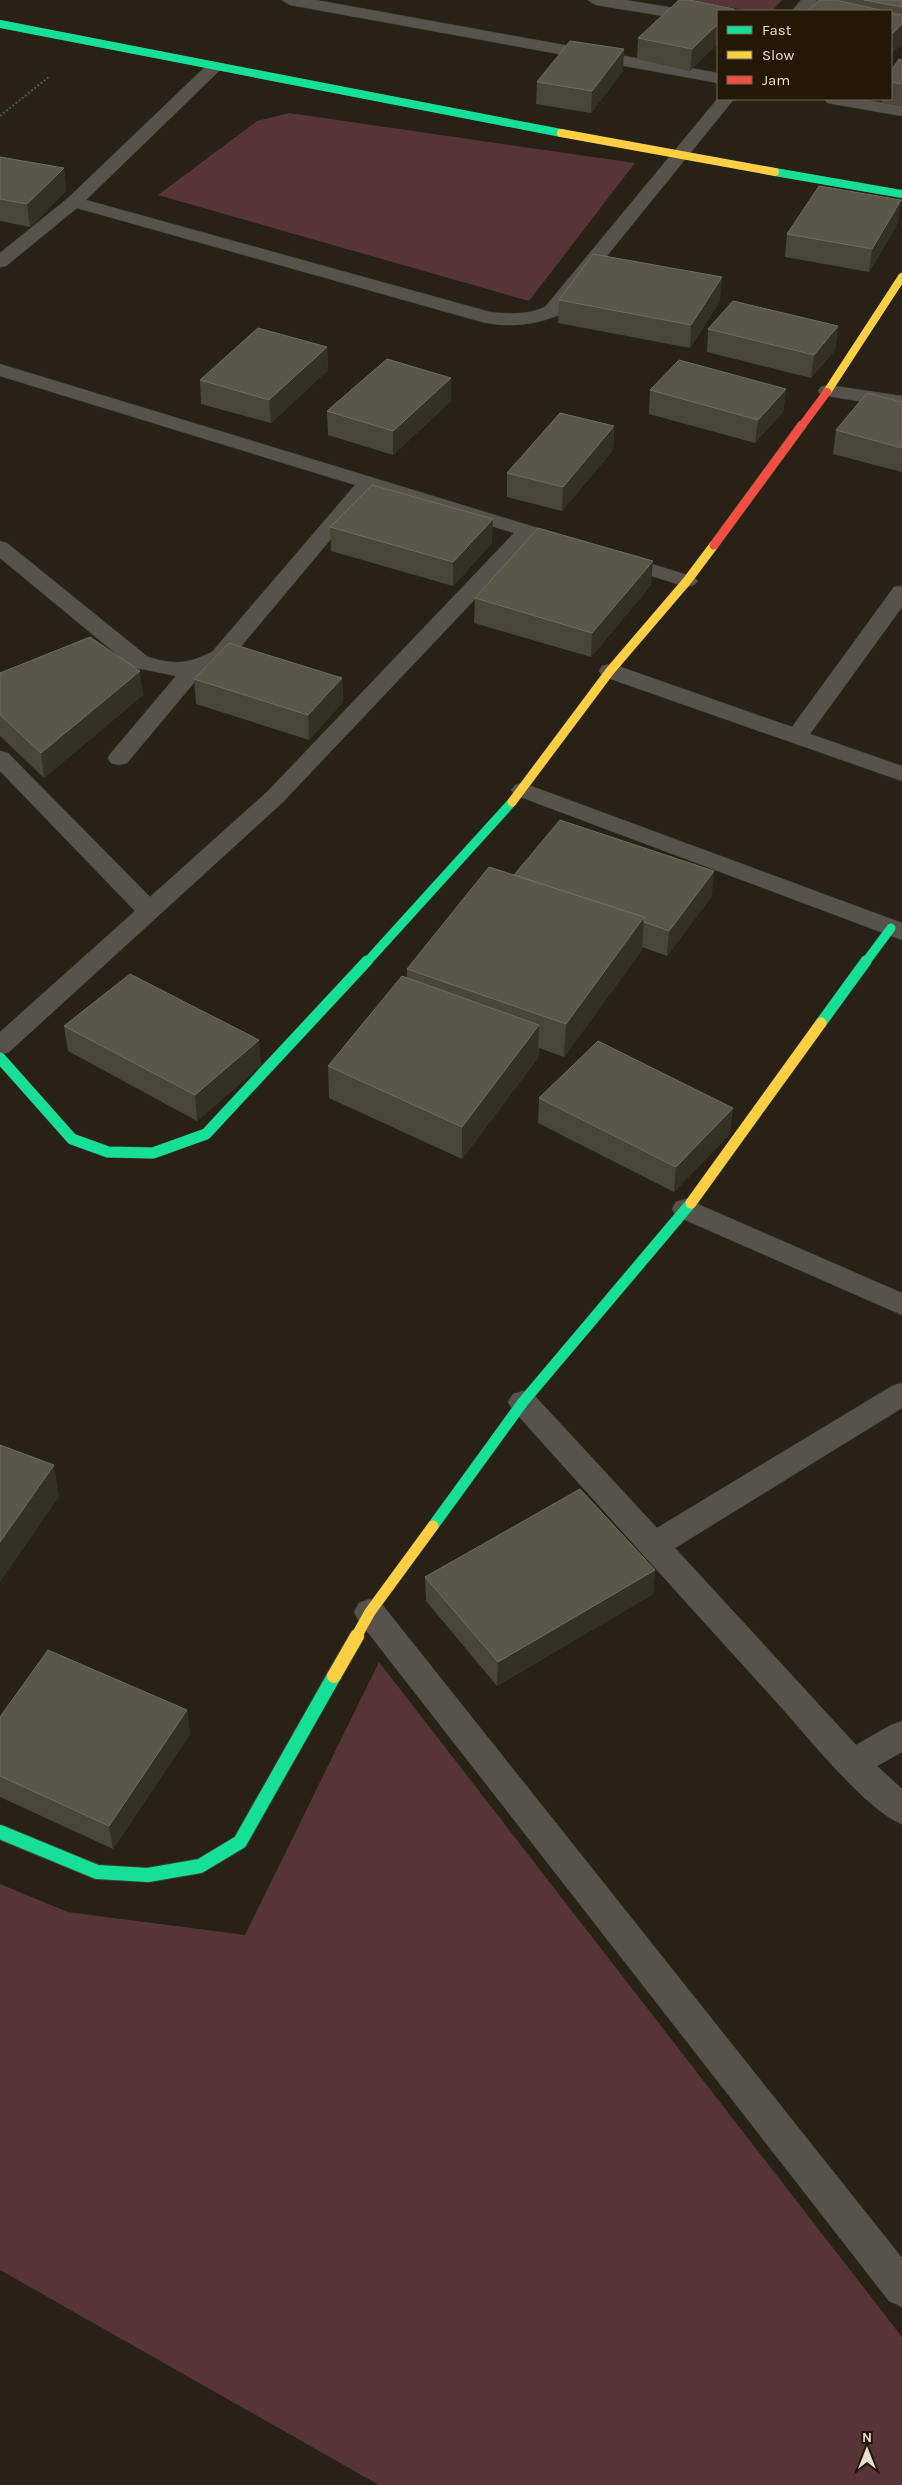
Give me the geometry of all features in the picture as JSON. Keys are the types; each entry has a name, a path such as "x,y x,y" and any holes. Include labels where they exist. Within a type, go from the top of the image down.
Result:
{"street":[{"path":"290,0 717,78"},
{"path":"596,0 717,20"},
{"path":"801,10 810,0"},
{"path":"0,24 213,68 678,156 902,194"},
{"path":"0,262 74,202 213,68"},
{"path":"74,202 489,318 512,320 537,318 552,311 725,100"},
{"path":"840,100 902,111"},
{"path":"0,1058 72,1139 108,1152 154,1154 206,1134 393,934 522,790 610,671 687,581 828,391 897,294 902,277"},
{"path":"0,370 369,481 565,543"},
{"path":"828,391 902,402"},
{"path":"120,758 193,670 220,657 369,481"},
{"path":"0,1046 275,797 528,531"},
{"path":"0,547 140,662 165,670 193,670"},
{"path":"593,552 687,581"},
{"path":"796,737 902,592"},
{"path":"610,671 902,774"},
{"path":"0,758 53,810 149,911"},
{"path":"0,1832 97,1872 148,1875 200,1866 240,1842 370,1612 524,1402 686,1209 785,1071 896,930 522,790"},
{"path":"686,1209 902,1305"},
{"path":"653,1546 902,1394"},
{"path":"524,1402 853,1764 902,1810"},
{"path":"370,1612 902,2288"},
{"path":"853,1764 902,1735"}],"path":[{"path":"0,116 92,43"}],"shaded area":[{"path":"691,0 782,0 773,10 744,10"},
{"path":"289,113 635,163 529,301 158,195 257,121"},
{"path":"379,1662 902,2337 902,2485 379,2485 0,2270 0,1884 68,1912 245,1935"}],"building":[{"path":"679,0 690,0 734,9 717,10 717,25 692,49 638,38"},
{"path":"820,0 835,0 880,10 808,10"},
{"path":"864,0 902,0 902,7"},
{"path":"892,13 902,15 902,24 892,34"},
{"path":"570,41 624,49 592,91 537,82"},
{"path":"899,59 902,60 902,84 892,82 892,70"},
{"path":"0,157 64,168 27,204 0,199"},
{"path":"819,186 901,200 872,249 787,234"},
{"path":"593,254 722,277 691,325 559,300"},
{"path":"733,301 838,326 814,355 708,329"},
{"path":"258,328 327,347 269,400 200,380"},
{"path":"387,359 451,378 393,431 327,411"},
{"path":"679,360 786,389 758,420 650,390"},
{"path":"867,393 902,402 902,448 836,430"},
{"path":"560,413 614,426 563,487 507,473"},
{"path":"372,485 493,519 453,562 330,527"},
{"path":"538,528 653,561 592,633 475,598"},
{"path":"90,637 140,671 41,753 0,715 0,673"},
{"path":"229,643 342,678 308,715 194,679"},
{"path":"560,820 714,871 669,931 644,922 644,917 514,875"},
{"path":"489,867 644,917 566,1024 407,969"},
{"path":"130,974 259,1040 195,1095 64,1026"},
{"path":"402,976 539,1025 462,1127 328,1066"},
{"path":"598,1041 733,1108 676,1167 539,1098"},
{"path":"0,1445 54,1465 0,1542"},
{"path":"580,1489 655,1570 498,1662 425,1577"},
{"path":"48,1650 187,1710 109,1826 0,1776 0,1717"}],"traffic: fast":[{"path":"0,24 561,133"},
{"path":"775,172 902,194"},
{"path":"0,1058 72,1139 108,1152 153,1153 206,1134 393,934 512,802"},
{"path":"821,1023 891,928"},
{"path":"433,1526 523,1402 691,1203"},
{"path":"0,1832 97,1872 148,1875 200,1866 240,1842 334,1676"}],"traffic: slow":[{"path":"561,133 775,172"},
{"path":"827,392 902,277"},
{"path":"512,802 610,671 687,581 714,545"},
{"path":"691,1203 821,1023"},
{"path":"334,1676 370,1612 433,1526"}],"traffic: jam":[{"path":"714,545 827,392"}]}
